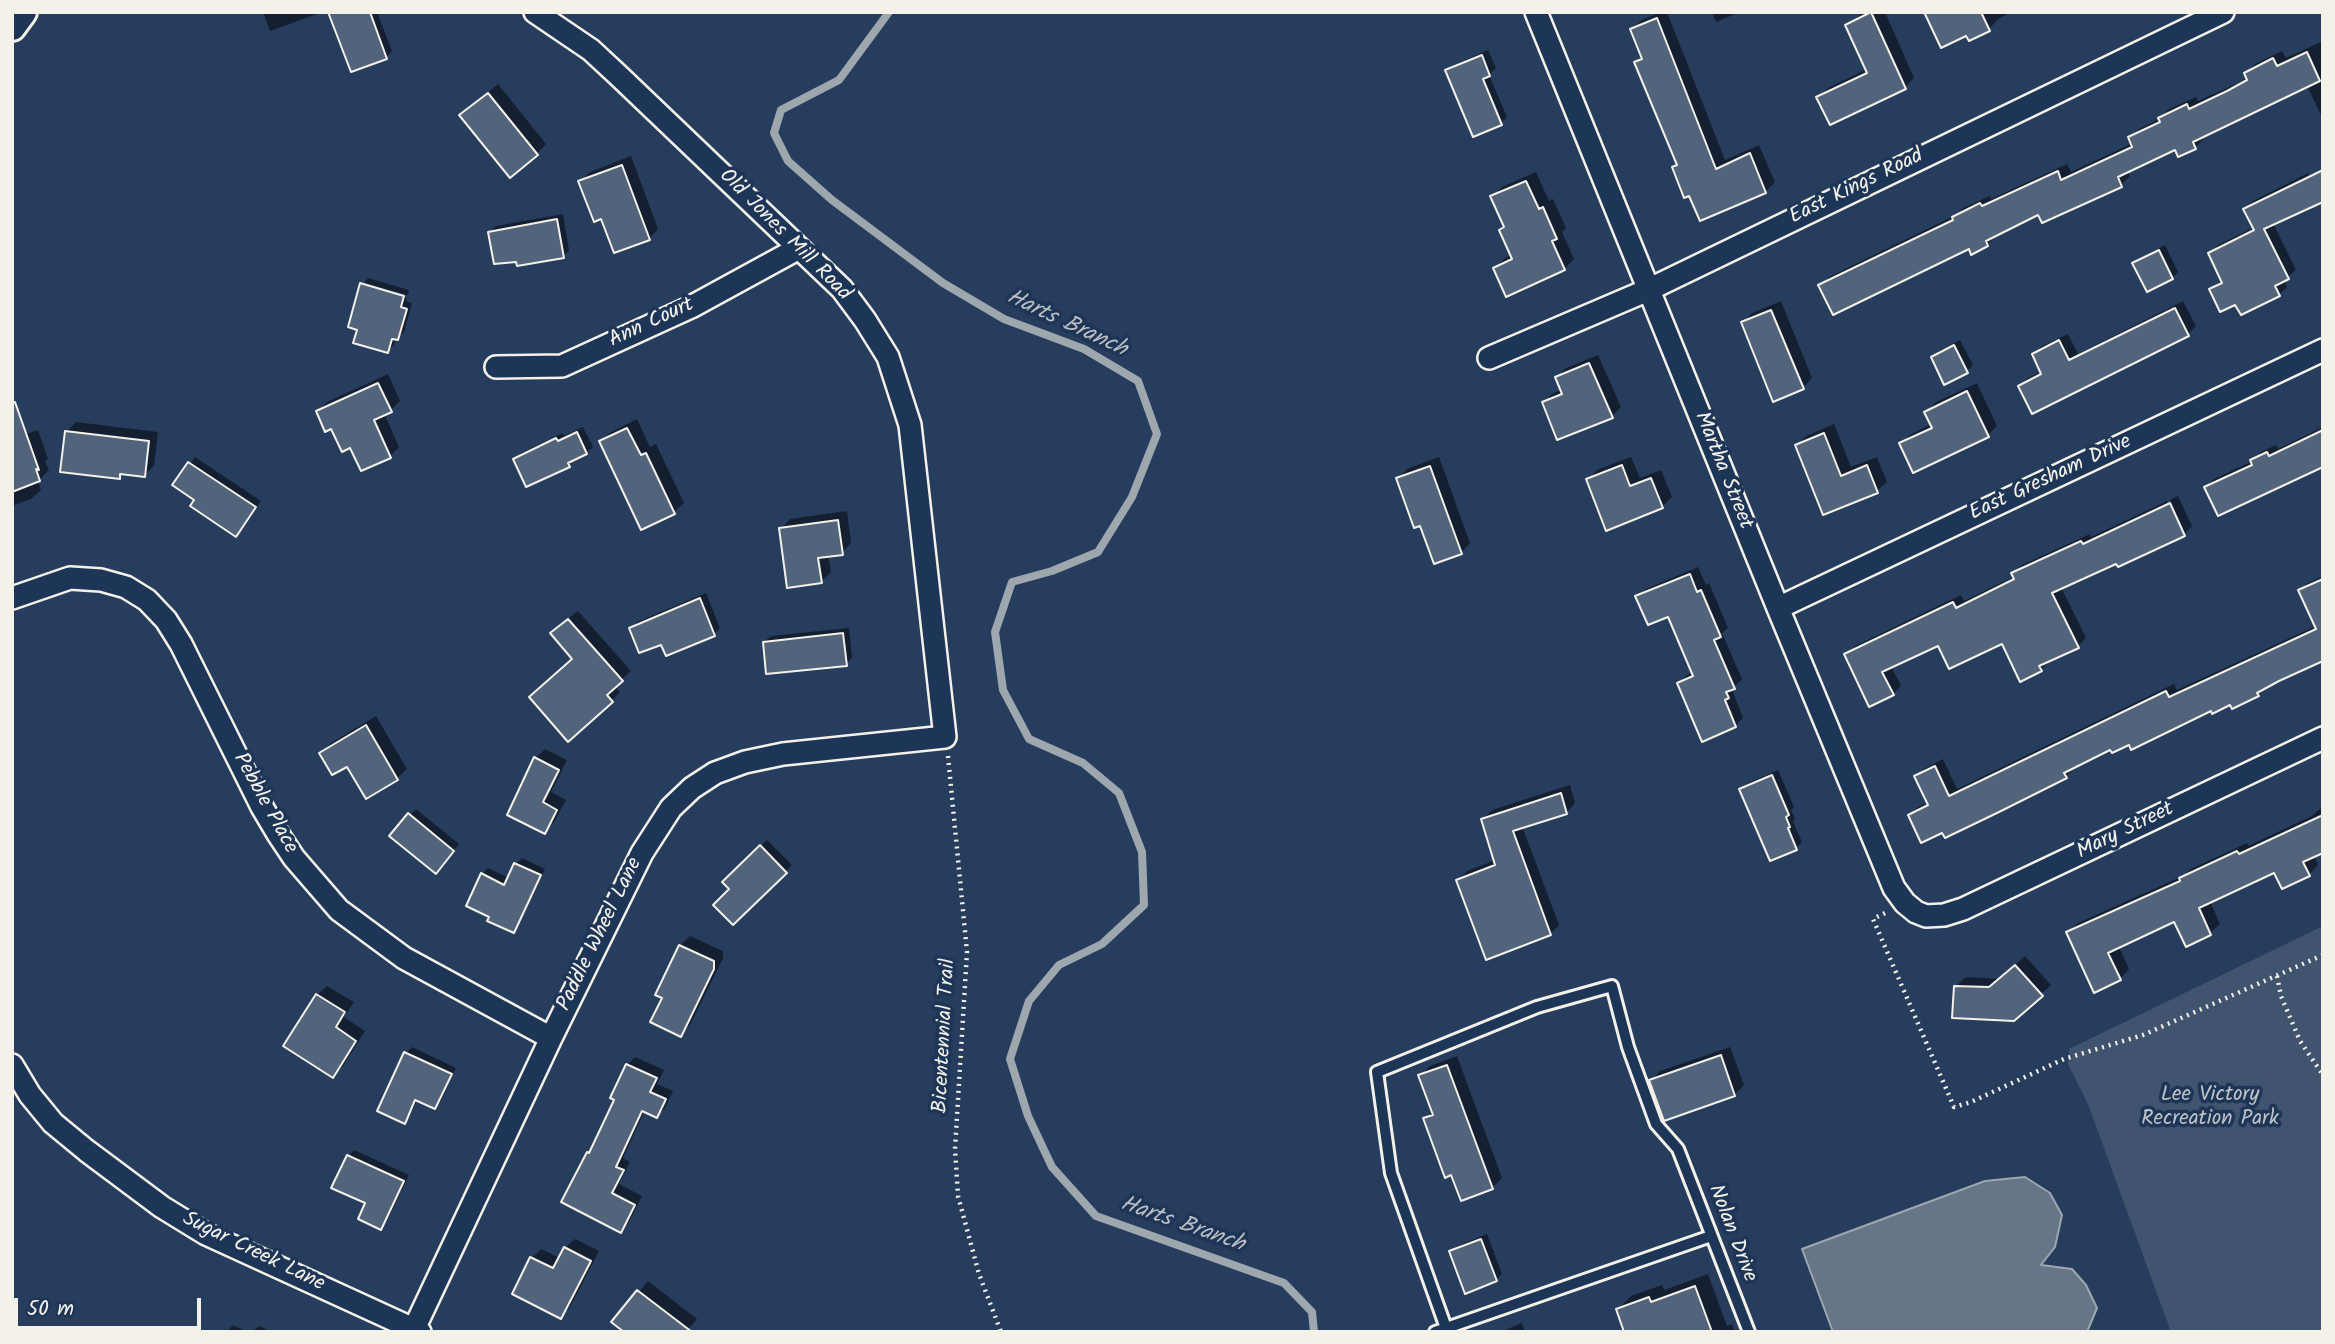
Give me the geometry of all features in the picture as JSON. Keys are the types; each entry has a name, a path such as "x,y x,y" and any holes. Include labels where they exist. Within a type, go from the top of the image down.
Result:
{"street":[{"path":"12,27 23,12"},
{"name":"Old Jones Mill Road","path":"535,12 591,50 610,67 842,289 888,357 910,425 945,737"},
{"name":"Martha Street","path":"1536,12 1778,608 1894,888 1905,904"},
{"name":"East Kings Road","path":"1489,358 1648,289 2223,12"},
{"name":"Ann Court","path":"496,366 562,366 691,307 799,248"},
{"name":"East Gresham Drive","path":"1778,608 2323,350"},
{"name":"Pebble Place","path":"12,598 70,579 101,580 126,587 146,600 166,620 181,644 278,834 300,866 339,910 404,958 551,1038"},
{"name":"Paddle Wheel Lane","path":"417,1330 551,1038 642,853 671,808 692,788 745,762 783,754 945,737"},
{"name":"Mary Street","path":"1905,904 1927,916 1944,915 1983,901 2323,738"},
{"name":"Sugar Creek Lane","path":"12,1065 30,1095 53,1123 162,1207 206,1234 417,1330"}],"lane":[{"name":"Nolan Drive","path":"1441,1330 1391,1173 1377,1072 1537,1007 1612,986 1629,1047 1656,1124 1678,1149 1749,1332"},
{"path":"1441,1330 1712,1236"}],"path":[{"name":"Bicentennial Trail","path":"945,737 967,952 956,1149 958,1196 979,1274 1001,1332"},
{"path":"1905,904 1873,919 1954,1107 1972,1102 2064,1059 2143,1035 2323,955"},
{"path":"2277,976 2281,996 2300,1041 2323,1075"}],"green space":[{"name":"Lee Victory Recreation Park","path":"2323,926 2323,1332 2171,1332 2088,1104 2068,1064 2069,1049"}],"shaded area":[{"path":"2025,1177 2050,1193 2062,1215 2055,1247 2041,1265 2072,1269 2086,1285 2097,1308 2087,1332 1833,1332 1802,1249 1985,1181"}],"building":[{"path":"328,12 370,12 387,59 351,72"},
{"path":"1871,12 1906,89 1830,125 1816,97 1867,73 1845,25"},
{"path":"1924,12 1981,12 1990,31 1969,41 1966,36 1941,48"},
{"path":"1657,18 1716,169 1750,153 1766,193 1700,221 1689,196 1684,198 1672,167 1677,165 1634,62 1642,59 1630,29"},
{"path":"2307,52 2320,81 2193,142 2196,149 2178,157 2175,150 2118,177 2122,187 2042,223 2038,215 1986,241 1988,246 1971,255 1969,249 1833,315 1818,285 1953,220 1952,217 1980,203 1982,206 2058,171 2061,180 2132,147 2128,137 2160,122 2158,118 2187,104 2189,109 2227,91 2247,80 2244,73 2273,58 2277,66"},
{"path":"1482,55 1490,76 1483,79 1502,125 1473,137 1445,70"},
{"path":"488,93 538,155 510,178 459,115"},
{"path":"622,165 650,240 614,253 601,219 594,222 578,181"},
{"path":"2323,170 2323,202 2264,229 2289,279 2275,286 2280,296 2241,315 2235,305 2220,312 2209,289 2222,283 2208,253 2254,230 2243,209"},
{"path":"1526,181 1539,209 1543,207 1557,239 1552,241 1565,270 1506,297 1493,268 1512,259 1499,230 1504,227 1490,196"},
{"path":"557,219 564,258 517,266 516,262 494,264 488,232"},
{"path":"2159,250 2173,279 2147,292 2132,263"},
{"path":"360,283 404,296 401,307 407,309 398,340 392,339 388,353 353,343 357,330 348,327"},
{"path":"2175,308 2189,336 2032,414 2018,386 2041,374 2032,354 2059,340 2069,360"},
{"path":"1771,310 1804,389 1773,402 1741,322"},
{"path":"1954,345 1968,373 1944,385 1931,357"},
{"path":"1589,363 1613,418 1557,440 1542,402 1562,394 1555,377"},
{"path":"378,383 392,412 374,420 391,458 361,471 350,448 342,452 331,429 325,432 316,411"},
{"path":"1967,391 1989,437 1913,473 1899,443 1932,428 1924,412"},
{"path":"15,402 39,470 36,469 40,481 12,492 12,403"},
{"path":"627,428 641,455 646,453 675,514 641,530 599,441"},
{"path":"2323,430 2323,467 2218,516 2204,487 2252,465 2250,460 2267,452 2269,456"},
{"path":"65,431 149,441 145,477 120,474 120,479 60,472"},
{"path":"577,432 587,454 568,463 570,467 526,487 513,459 556,438 558,441"},
{"path":"1824,433 1841,476 1867,465 1878,493 1823,515 1795,445"},
{"path":"188,462 256,507 236,537 190,506 194,500 172,485"},
{"path":"1622,465 1630,486 1651,478 1663,508 1606,531 1586,479"},
{"path":"1430,466 1462,554 1434,564 1420,526 1414,528 1396,478"},
{"path":"2170,503 2185,536 2118,567 2116,564 2052,593 2079,648 2039,666 2042,671 2020,682 2002,644 1949,669 1938,646 1882,672 1894,695 1869,707 1844,654 1953,602 1956,608 2014,579 2011,573 2081,541 2083,544"},
{"path":"838,520 843,555 818,558 822,583 787,588 779,528"},
{"path":"1690,574 1697,592 1701,590 1721,637 1714,640 1735,689 1726,692 1729,698 1725,700 1736,727 1702,742 1677,683 1693,676 1668,617 1648,625 1635,596"},
{"path":"2323,579 2323,661 2279,681 2257,693 2259,696 2232,709 2230,705 2212,714 2211,711 2131,750 2129,745 2112,753 2110,750 2064,773 2067,778 1997,813 1945,838 1942,833 1921,843 1908,815 1928,805 1914,776 1935,766 1949,796 2166,691 2169,697 2316,629 2298,590"},
{"path":"700,598 715,636 666,656 661,645 639,653 629,628"},
{"path":"568,619 623,681 607,695 613,702 568,742 529,697 572,659 550,633"},
{"path":"843,633 847,666 766,674 763,642"},
{"path":"366,725 398,780 366,799 347,767 332,775 319,753"},
{"path":"534,757 559,770 543,802 557,810 545,834 507,815"},
{"path":"1772,775 1789,815 1786,817 1790,827 1788,828 1797,850 1770,861 1739,789"},
{"path":"1561,793 1567,814 1513,831 1551,935 1486,960 1456,880 1495,865 1481,819"},
{"path":"408,813 454,851 436,874 389,836"},
{"path":"2323,815 2323,853 2303,862 2310,876 2282,889 2274,873 2199,908 2211,935 2186,947 2174,922 2108,953 2121,980 2094,993 2066,932 2180,881 2179,878 2237,851 2239,854"},
{"path":"760,845 787,873 733,925 713,905 729,889 722,882"},
{"path":"514,863 541,875 514,933 487,921 489,917 466,906 481,873 504,885"},
{"path":"679,945 714,961 714,969 681,1037 650,1022 662,998 655,995"},
{"path":"2015,965 2043,996 2014,1021 1952,1018 1954,986 1989,987"},
{"path":"316,994 345,1012 336,1027 356,1041 333,1078 283,1046"},
{"path":"404,1052 452,1074 435,1109 415,1100 405,1124 377,1111"},
{"path":"1721,1055 1735,1096 1664,1121 1649,1080"},
{"path":"626,1064 657,1078 650,1092 666,1099 657,1118 642,1111 616,1167 624,1170 612,1193 635,1205 621,1233 561,1202 587,1152 589,1153 614,1100 610,1098"},
{"path":"1447,1065 1493,1189 1461,1201 1451,1175 1445,1178 1423,1118 1433,1115 1418,1075"},
{"path":"347,1155 404,1181 381,1230 358,1219 365,1203 331,1188"},
{"path":"1481,1239 1497,1281 1465,1294 1449,1251"},
{"path":"564,1247 591,1261 561,1319 512,1294 530,1257 553,1268"},
{"path":"1695,1286 1712,1332 1624,1332 1616,1309 1649,1297 1651,1302"},
{"path":"637,1290 692,1332 624,1332 611,1322"}],"waterway":[{"name":"Harts Branch","path":"889,12 839,80 781,110 774,133 788,161 832,200 943,283 1004,319 1084,349 1138,381 1157,434 1132,497 1098,552 1052,571 1012,582 995,632 1003,690 1029,739 1083,763 1119,793 1142,852 1144,905 1102,944 1059,965 1029,1001 1010,1059 1028,1116 1052,1167 1096,1216 1284,1283 1312,1312 1314,1332"}]}
